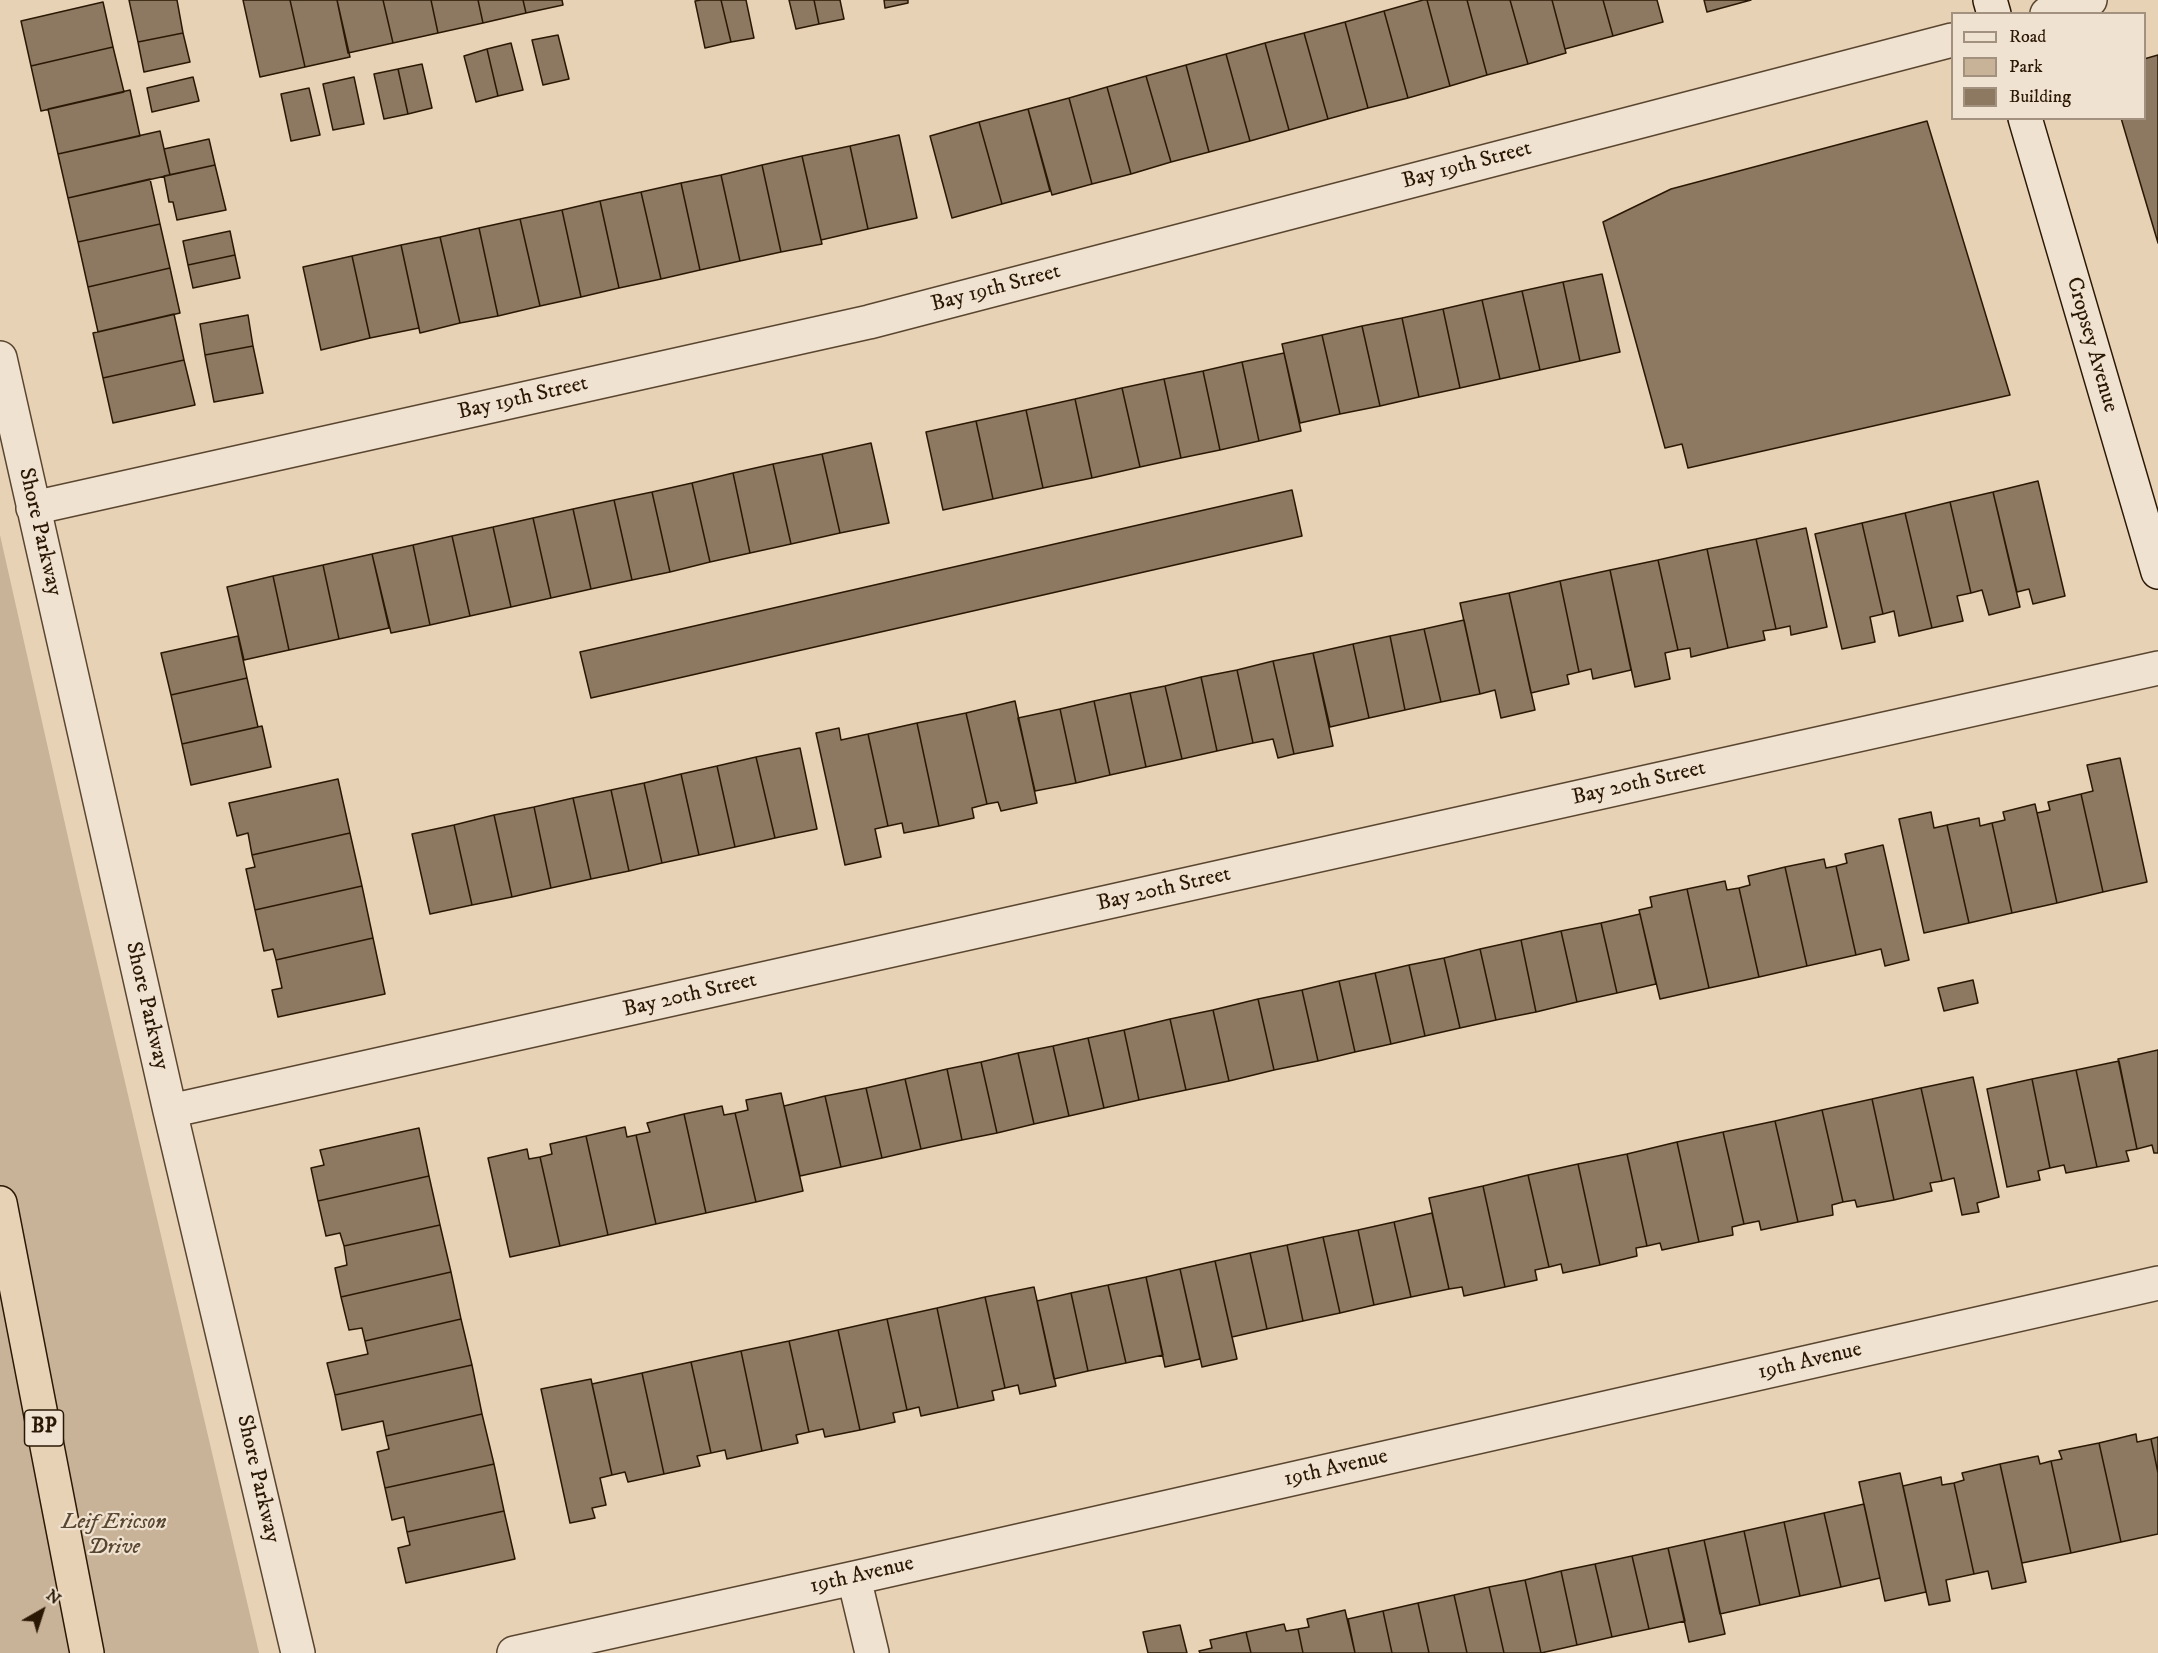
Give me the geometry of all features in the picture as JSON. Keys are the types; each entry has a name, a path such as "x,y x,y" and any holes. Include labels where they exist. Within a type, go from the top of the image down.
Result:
{"highway":[{"name":"BP","path":"0,1203 87,1653"}],"street":[{"path":"2053,12 2090,0"},
{"name":"Bay 19th Street","path":"33,508 869,322 1951,41"},
{"name":"Cropsey Avenue","path":"2026,120 2158,572"},
{"name":"Shore Parkway","path":"0,358 170,1111 298,1653"},
{"name":"Bay 20th Street","path":"170,1111 2158,668"},
{"name":"19th Avenue","path":"514,1653 2158,1283"},
{"path":"854,1578 872,1653"}],"green space":[{"name":"Leif Ericson Drive","path":"0,535 79,886 259,1653 0,1653"}],"building":[{"path":"129,0 177,0 183,33 138,42"},
{"path":"243,0 290,0 305,67 260,77"},
{"path":"290,0 337,0 350,57 305,67"},
{"path":"337,0 383,0 393,43 348,53"},
{"path":"383,0 431,0 438,33 393,43"},
{"path":"431,0 478,0 483,23 438,33"},
{"path":"478,0 523,0 526,13 483,23"},
{"path":"523,0 562,0 563,5 526,13"},
{"path":"721,0 731,42 705,48 695,1"},
{"path":"721,0 746,0 754,38 731,42"},
{"path":"789,0 814,0 819,24 796,29"},
{"path":"814,0 840,0 844,19 819,24"},
{"path":"884,0 908,0 908,3 885,8"},
{"path":"1427,0 1450,86 1408,98 1384,11"},
{"path":"1427,0 1467,0 1487,75 1450,86"},
{"path":"1467,0 1510,0 1528,64 1487,75"},
{"path":"1510,0 1552,0 1566,53 1528,64"},
{"path":"1552,0 1603,0 1613,36 1565,49"},
{"path":"1603,0 1657,0 1663,22 1613,36"},
{"path":"1704,0 1751,0 1707,12"},
{"path":"103,2 113,47 31,66 21,21"},
{"path":"1384,11 1408,98 1368,108 1345,22"},
{"path":"1345,22 1368,108 1328,119 1304,33"},
{"path":"183,33 190,62 144,72 138,42"},
{"path":"1304,33 1328,119 1289,130 1265,43"},
{"path":"558,35 569,79 543,85 532,40"},
{"path":"511,43 523,90 498,96 487,49"},
{"path":"1265,43 1289,130 1250,141 1226,54"},
{"path":"113,47 124,92 41,111 31,66"},
{"path":"487,49 498,96 476,102 464,56"},
{"path":"1226,54 1250,141 1209,152 1186,65"},
{"path":"2158,55 2158,243 2122,120 2146,120 2146,58"},
{"path":"422,64 432,108 408,114 398,69"},
{"path":"1186,65 1209,152 1171,162 1146,76"},
{"path":"398,69 408,114 384,119 374,74"},
{"path":"1146,76 1171,162 1131,174 1107,87"},
{"path":"193,77 199,101 152,112 147,88"},
{"path":"354,77 364,124 333,130 323,84"},
{"path":"1107,87 1131,174 1092,184 1069,98"},
{"path":"309,88 320,135 291,141 281,94"},
{"path":"130,90 140,136 58,154 48,109"},
{"path":"1069,98 1092,184 1052,195 1028,109"},
{"path":"1028,109 1050,191 1002,204 979,122"},
{"path":"1927,121 2010,395 1688,468 1682,444 1665,448 1603,222 1671,189"},
{"path":"979,122 1002,204 952,218 930,136"},
{"path":"160,131 170,175 68,198 58,154"},
{"path":"899,135 917,218 868,229 850,146"},
{"path":"209,139 215,165 170,175 164,149"},
{"path":"850,146 868,229 821,240 802,156"},
{"path":"802,156 822,244 781,252 762,165"},
{"path":"215,165 226,210 177,220 173,202 169,202 164,176"},
{"path":"762,165 781,252 740,261 721,175"},
{"path":"721,175 740,261 700,270 681,183"},
{"path":"150,179 160,224 78,242 68,198"},
{"path":"681,183 700,270 661,279 641,192"},
{"path":"641,192 661,279 619,288 600,201"},
{"path":"600,201 619,288 581,297 562,210"},
{"path":"562,210 581,297 540,306 520,219"},
{"path":"520,219 540,306 498,316 479,228"},
{"path":"160,224 170,268 88,287 78,242"},
{"path":"479,228 498,316 460,323 440,237"},
{"path":"230,231 235,255 188,265 183,241"},
{"path":"440,237 460,323 420,333 401,245"},
{"path":"401,245 419,328 370,338 352,256"},
{"path":"235,255 240,278 193,288 188,265"},
{"path":"352,256 370,338 321,350 303,267"},
{"path":"170,268 180,313 98,332 88,287"},
{"path":"1602,274 1620,352 1580,361 1563,282"},
{"path":"1563,282 1580,361 1540,370 1522,291"},
{"path":"1522,291 1540,370 1500,379 1482,300"},
{"path":"1482,300 1500,379 1460,388 1443,309"},
{"path":"1443,309 1460,388 1419,397 1402,318"},
{"path":"174,314 184,360 103,378 93,333"},
{"path":"248,315 253,346 205,355 200,324"},
{"path":"1402,318 1419,397 1380,406 1362,326"},
{"path":"1362,326 1380,406 1340,414 1322,335"},
{"path":"1322,335 1340,414 1300,423 1282,344"},
{"path":"253,346 263,393 214,402 205,355"},
{"path":"1284,353 1301,431 1259,441 1242,362"},
{"path":"184,360 195,405 113,423 103,378"},
{"path":"1242,362 1259,441 1220,450 1203,371"},
{"path":"1203,371 1220,450 1181,458 1164,379"},
{"path":"1164,379 1181,458 1140,467 1122,388"},
{"path":"1122,388 1140,467 1092,478 1075,399"},
{"path":"1075,399 1092,478 1043,488 1026,410"},
{"path":"1026,410 1043,488 993,499 976,421"},
{"path":"976,421 993,499 943,510 926,432"},
{"path":"871,443 889,523 840,533 822,454"},
{"path":"822,454 840,533 791,544 773,464"},
{"path":"773,464 791,544 750,553 733,473"},
{"path":"733,473 750,553 710,562 692,483"},
{"path":"2038,481 2065,596 2033,604 2029,589 2017,592 1993,492"},
{"path":"692,483 710,562 670,572 652,492"},
{"path":"1292,490 1302,536 591,698 580,652"},
{"path":"652,492 670,572 632,580 614,500"},
{"path":"1993,492 2020,607 1989,615 1982,590 1971,593 1950,502"},
{"path":"614,500 632,580 591,589 573,509"},
{"path":"1950,502 1971,593 1957,596 1963,621 1932,628 1905,513"},
{"path":"573,509 591,589 551,598 533,518"},
{"path":"1905,513 1932,628 1899,636 1894,611 1883,614 1862,523"},
{"path":"533,518 551,598 511,607 493,527"},
{"path":"1862,523 1883,614 1870,617 1875,642 1842,649 1815,534"},
{"path":"493,527 511,607 470,616 452,536"},
{"path":"1806,528 1827,627 1791,635 1790,626 1776,629 1756,539"},
{"path":"452,536 470,616 430,625 413,545"},
{"path":"1756,539 1776,629 1763,631 1765,640 1728,648 1707,549"},
{"path":"413,545 430,625 391,633 372,554"},
{"path":"1707,549 1728,648 1691,657 1690,648 1678,650 1658,560"},
{"path":"372,554 389,628 339,639 323,565"},
{"path":"1658,560 1678,650 1665,653 1670,679 1635,687 1610,570"},
{"path":"323,565 339,639 289,650 273,576"},
{"path":"1610,570 1631,670 1593,679 1591,669 1579,672 1560,581"},
{"path":"273,576 289,650 244,660 227,587"},
{"path":"1560,581 1579,672 1567,675 1569,684 1531,693 1509,593"},
{"path":"1509,593 1535,710 1501,718 1495,690 1480,694 1460,603"},
{"path":"1464,620 1480,694 1441,702 1424,629"},
{"path":"1424,629 1441,702 1405,710 1390,636"},
{"path":"238,636 247,678 171,695 161,653"},
{"path":"1390,636 1405,710 1369,718 1353,644"},
{"path":"1353,644 1369,718 1330,727 1313,653"},
{"path":"1313,653 1333,746 1294,754 1273,661"},
{"path":"1273,661 1294,754 1278,758 1273,739 1253,743 1237,670"},
{"path":"1237,670 1253,743 1217,751 1201,677"},
{"path":"1201,677 1217,751 1182,759 1165,686"},
{"path":"247,678 258,727 182,744 171,695"},
{"path":"1165,686 1182,759 1146,767 1130,693"},
{"path":"1130,693 1146,767 1110,775 1094,701"},
{"path":"1015,701 1037,803 1001,811 998,802 987,804 966,713"},
{"path":"1094,701 1110,775 1076,783 1060,709"},
{"path":"1060,709 1076,783 1035,791 1018,718"},
{"path":"966,713 987,804 972,808 974,818 939,826 917,723"},
{"path":"917,723 939,826 904,833 902,823 888,826 868,734"},
{"path":"262,726 271,767 191,785 182,744"},
{"path":"839,728 841,740 868,734 888,826 875,829 881,857 845,865 816,733"},
{"path":"800,748 817,829 775,838 756,757"},
{"path":"756,757 775,838 735,847 717,766"},
{"path":"2120,758 2147,882 2103,892 2081,794 2093,791 2087,765"},
{"path":"717,766 735,847 699,855 681,774"},
{"path":"681,774 699,855 662,863 644,783"},
{"path":"338,779 350,833 252,855 248,833 237,836 229,803"},
{"path":"644,783 662,863 629,871 611,790"},
{"path":"611,790 629,871 591,879 573,798"},
{"path":"2081,794 2103,892 2057,903 2037,813 2050,810 2048,802"},
{"path":"573,798 591,879 551,888 534,807"},
{"path":"2035,804 2057,903 2012,913 1992,823 2005,820 2003,812"},
{"path":"534,807 551,888 512,897 494,815"},
{"path":"1931,812 1934,828 1947,825 1969,923 1924,933 1899,819"},
{"path":"494,815 512,897 472,905 454,825"},
{"path":"1979,818 1980,826 1992,823 2012,913 1969,923 1947,825"},
{"path":"454,825 472,905 430,914 412,834"},
{"path":"350,833 362,886 255,910 246,869 255,867 252,855"},
{"path":"1883,845 1909,960 1885,966 1881,949 1856,955 1836,866 1847,863 1845,854"},
{"path":"1824,859 1826,868 1836,866 1856,955 1807,966 1785,867"},
{"path":"1785,867 1807,966 1759,977 1739,888 1750,885 1748,876"},
{"path":"1725,881 1727,890 1739,888 1759,977 1709,988 1687,889"},
{"path":"362,886 373,938 276,960 273,949 264,951 255,910"},
{"path":"1687,889 1709,988 1660,999 1639,910 1652,907 1650,897"},
{"path":"1640,914 1656,984 1617,993 1601,923"},
{"path":"1601,923 1617,993 1577,1002 1561,931"},
{"path":"1561,931 1577,1002 1536,1012 1521,940"},
{"path":"373,938 385,994 278,1017 272,990 282,988 276,960"},
{"path":"1521,940 1536,1012 1496,1020 1480,949"},
{"path":"1480,949 1496,1020 1460,1028 1444,958"},
{"path":"1444,958 1460,1028 1425,1036 1409,965"},
{"path":"1409,965 1425,1036 1391,1044 1375,973"},
{"path":"1375,973 1391,1044 1355,1052 1339,981"},
{"path":"1973,980 1978,1003 1944,1011 1938,988"},
{"path":"1339,981 1355,1052 1318,1061 1302,990"},
{"path":"1302,990 1318,1061 1274,1070 1258,999"},
{"path":"1258,999 1274,1070 1229,1081 1213,1010"},
{"path":"1213,1010 1229,1081 1186,1090 1170,1019"},
{"path":"1170,1019 1186,1090 1139,1100 1124,1030"},
{"path":"1124,1030 1139,1100 1104,1108 1088,1038"},
{"path":"1088,1038 1104,1108 1069,1116 1053,1046"},
{"path":"1053,1046 1069,1116 1034,1124 1018,1053"},
{"path":"2158,1050 2158,1153 2154,1153 2152,1145 2137,1149 2118,1059"},
{"path":"1018,1053 1034,1124 997,1133 981,1062"},
{"path":"2119,1061 2137,1149 2126,1151 2129,1161 2097,1167 2076,1070"},
{"path":"981,1062 997,1133 962,1140 947,1069"},
{"path":"947,1069 962,1140 921,1149 905,1079"},
{"path":"2076,1070 2097,1167 2066,1173 2064,1165 2050,1168 2032,1079"},
{"path":"1973,1077 1999,1197 1977,1203 1979,1212 1962,1215 1954,1178 1942,1181 1921,1088"},
{"path":"905,1079 921,1149 882,1158 866,1088"},
{"path":"2032,1079 2050,1168 2038,1171 2040,1180 2007,1187 1987,1089"},
{"path":"866,1088 882,1158 841,1167 825,1096"},
{"path":"1921,1088 1942,1181 1930,1183 1932,1191 1894,1200 1872,1099"},
{"path":"781,1093 803,1191 756,1202 735,1113 748,1110 746,1100"},
{"path":"825,1096 841,1167 800,1176 784,1106"},
{"path":"1872,1099 1894,1200 1857,1207 1855,1200 1843,1202 1822,1110"},
{"path":"722,1106 724,1115 735,1113 756,1202 706,1213 684,1114"},
{"path":"1822,1110 1843,1202 1832,1205 1833,1215 1798,1222 1775,1121"},
{"path":"684,1114 706,1213 656,1224 636,1135 650,1132 647,1123"},
{"path":"1775,1121 1798,1222 1761,1230 1759,1221 1744,1224 1723,1132"},
{"path":"625,1127 627,1137 636,1135 656,1224 608,1235 586,1136"},
{"path":"419,1128 429,1176 318,1201 311,1168 324,1165 320,1150"},
{"path":"1723,1132 1744,1224 1732,1227 1733,1235 1699,1242 1677,1142"},
{"path":"586,1136 608,1235 560,1246 540,1157 552,1154 550,1144"},
{"path":"1677,1142 1699,1242 1662,1250 1660,1243 1647,1246 1627,1154"},
{"path":"527,1149 529,1159 540,1157 560,1246 510,1257 488,1158"},
{"path":"1627,1154 1647,1246 1636,1248 1637,1256 1600,1265 1578,1164"},
{"path":"1578,1164 1600,1265 1563,1273 1561,1264 1549,1267 1528,1175"},
{"path":"1528,1175 1549,1267 1535,1270 1537,1280 1505,1287 1483,1186"},
{"path":"429,1176 440,1225 344,1246 340,1233 326,1236 318,1201"},
{"path":"1483,1186 1505,1287 1464,1296 1462,1287 1449,1289 1429,1198"},
{"path":"1432,1213 1449,1289 1411,1297 1394,1222"},
{"path":"1394,1222 1411,1297 1374,1305 1358,1230"},
{"path":"440,1225 451,1272 341,1297 335,1268 347,1265 344,1246"},
{"path":"1358,1230 1374,1305 1340,1313 1323,1237"},
{"path":"1323,1237 1340,1313 1303,1321 1287,1245"},
{"path":"1287,1245 1303,1321 1267,1329 1250,1253"},
{"path":"1250,1253 1267,1329 1232,1337 1215,1261"},
{"path":"1215,1261 1237,1359 1202,1367 1180,1269"},
{"path":"1180,1269 1200,1359 1165,1367 1146,1277"},
{"path":"451,1272 461,1319 365,1341 362,1328 349,1330 341,1297"},
{"path":"1146,1277 1163,1355 1126,1363 1108,1285"},
{"path":"1108,1285 1126,1363 1088,1371 1071,1293"},
{"path":"1034,1287 1056,1386 1020,1394 1018,1385 1005,1388 985,1297"},
{"path":"1071,1293 1088,1371 1054,1379 1037,1301"},
{"path":"985,1297 1005,1388 992,1391 994,1400 958,1408 937,1308"},
{"path":"937,1308 958,1408 921,1416 919,1407 907,1410 887,1319"},
{"path":"461,1319 472,1365 335,1395 327,1363 368,1354 365,1341"},
{"path":"887,1319 907,1410 893,1413 895,1422 860,1430 838,1330"},
{"path":"838,1330 860,1430 825,1437 823,1429 809,1432 789,1341"},
{"path":"789,1341 809,1432 796,1435 798,1443 762,1451 741,1351"},
{"path":"741,1351 762,1451 727,1459 725,1450 711,1453 691,1362"},
{"path":"691,1362 711,1453 697,1456 700,1466 664,1474 642,1373"},
{"path":"472,1365 482,1414 386,1436 383,1421 342,1430 335,1395"},
{"path":"642,1373 664,1474 628,1482 625,1472 612,1475 592,1384"},
{"path":"591,1379 612,1475 600,1478 606,1505 592,1508 595,1518 570,1523 541,1389"},
{"path":"482,1414 494,1464 385,1488 377,1452 389,1449 386,1436"},
{"path":"2136,1434 2137,1442 2151,1439 2158,1473 2158,1534 2121,1542 2099,1443"},
{"path":"2158,1437 2158,1473 2151,1439"},
{"path":"2099,1443 2121,1542 2071,1553 2051,1461 2062,1459 2059,1451"},
{"path":"2038,1456 2040,1464 2051,1461 2071,1553 2022,1563 2000,1464"},
{"path":"494,1464 504,1511 407,1532 404,1517 392,1520 385,1488"},
{"path":"2000,1464 2026,1582 1992,1589 1988,1571 1974,1574 1954,1483 1964,1480 1962,1473"},
{"path":"1900,1473 1926,1592 1885,1601 1859,1482"},
{"path":"1941,1477 1942,1485 1954,1483 1974,1574 1946,1580 1950,1601 1929,1605 1903,1486"},
{"path":"1864,1504 1880,1578 1841,1587 1824,1513"},
{"path":"504,1511 515,1559 406,1583 398,1548 410,1545 407,1532"},
{"path":"1824,1513 1841,1587 1800,1596 1784,1522"},
{"path":"1784,1522 1800,1596 1760,1605 1744,1531"},
{"path":"1744,1531 1760,1605 1720,1614 1704,1540"},
{"path":"1704,1540 1725,1634 1689,1642 1668,1548"},
{"path":"1668,1548 1685,1621 1649,1629 1632,1556"},
{"path":"1632,1556 1649,1629 1612,1637 1595,1564"},
{"path":"1595,1564 1612,1637 1577,1645 1561,1571"},
{"path":"1561,1571 1577,1645 1541,1653 1525,1580"},
{"path":"1525,1580 1541,1653 1504,1653 1489,1587"},
{"path":"1489,1587 1504,1653 1467,1653 1454,1595"},
{"path":"1454,1595 1467,1653 1429,1653 1418,1603"},
{"path":"1418,1603 1429,1653 1392,1653 1383,1611"},
{"path":"1345,1610 1355,1653 1303,1653 1298,1629 1309,1627 1307,1619"},
{"path":"1383,1611 1392,1653 1355,1653 1348,1619"},
{"path":"1284,1624 1286,1631 1298,1629 1303,1653 1251,1653 1246,1632"},
{"path":"1180,1625 1187,1653 1148,1653 1143,1632"},
{"path":"1246,1632 1251,1653 1200,1653 1199,1651 1212,1648 1210,1640"}]}
